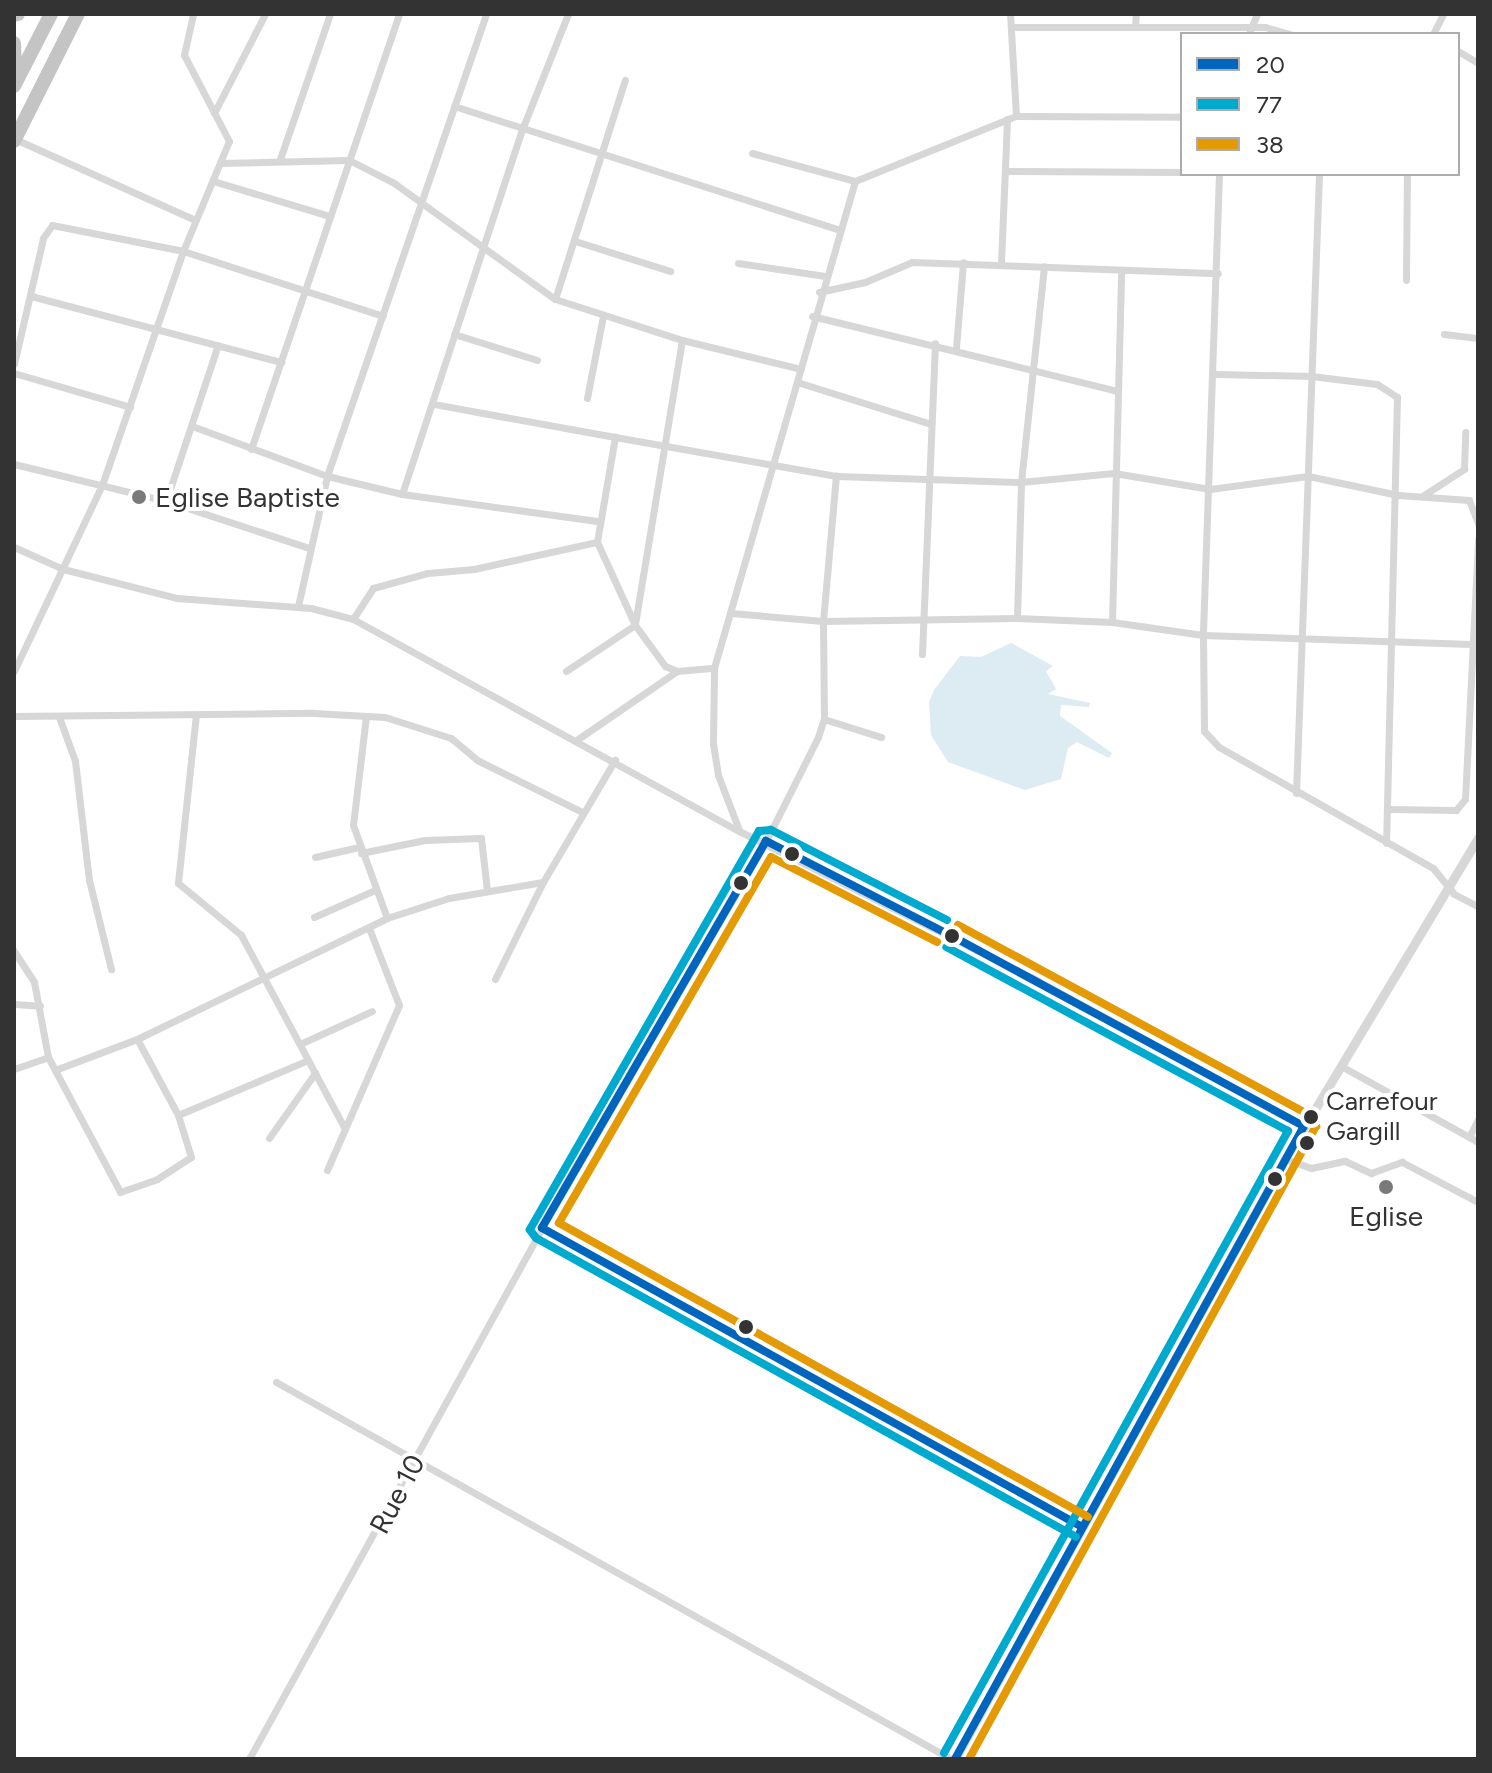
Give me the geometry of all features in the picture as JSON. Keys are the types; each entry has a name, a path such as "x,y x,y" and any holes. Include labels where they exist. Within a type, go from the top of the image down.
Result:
{"highway":[{"path":"14,85 51,14"},
{"path":"15,140 78,14"},
{"path":"14,43 14,85"}],"street":[{"path":"14,671 102,485 183,251 230,139 184,55 193,14"},
{"path":"214,113 265,14"},
{"path":"280,159 330,14"},
{"path":"251,449 399,14"},
{"path":"298,606 327,476 486,14"},
{"path":"402,494 523,127 568,14"},
{"path":"1010,14 1014,27 1016,116"},
{"path":"1135,27 1136,14"},
{"path":"1250,30 1257,14"},
{"path":"1434,32 1443,14"},
{"path":"1014,27 1135,27 1222,32 1273,28 1284,32"},
{"path":"1460,52 1478,63"},
{"path":"555,299 625,80"},
{"path":"454,106 840,230"},
{"path":"752,153 855,181 1016,116 1180,117"},
{"path":"1001,263 1007,119"},
{"path":"15,140 195,220"},
{"path":"220,163 280,159 349,160 421,202 555,299 682,340 801,369"},
{"path":"1005,171 1180,172"},
{"path":"1219,176 1216,374 1203,635 1202,723 1208,739 1296,793 1433,868 1448,886 1478,906"},
{"path":"1296,793 1299,636 1319,176"},
{"path":"1406,280 1407,176"},
{"path":"213,181 330,216"},
{"path":"739,831 718,775 713,744 714,668 775,465 812,316 855,181"},
{"path":"14,364 44,232 52,225 183,251 383,316"},
{"path":"575,241 670,271"},
{"path":"819,292 865,282 912,262 1218,273"},
{"path":"956,348 963,262"},
{"path":"738,263 825,276"},
{"path":"1017,618 1021,482 1036,369 1044,266"},
{"path":"1112,622 1121,271"},
{"path":"31,296 281,362"},
{"path":"587,398 603,316"},
{"path":"812,316 956,348 1117,391"},
{"path":"454,334 537,360"},
{"path":"1444,334 1478,338"},
{"path":"566,671 635,625 682,340"},
{"path":"922,654 935,343"},
{"path":"166,501 218,345"},
{"path":"14,373 130,407"},
{"path":"1216,374 1311,376 1393,391 1398,495 1386,843"},
{"path":"797,382 931,424"},
{"path":"433,404 836,476 1021,482 1114,473 1210,489 1308,476 1398,495 1469,500 1478,523"},
{"path":"192,426 327,476 402,494 597,521"},
{"path":"1422,496 1464,469 1465,432"},
{"path":"615,437 597,521 597,542 635,625 651,652 677,671"},
{"path":"14,464 166,501 309,548"},
{"path":"836,476 823,621 824,719 881,737"},
{"path":"1388,809 1463,807 1478,539"},
{"path":"353,619 360,600 373,588 428,573 474,569 597,542"},
{"path":"14,547 63,569 198,601 298,606 353,619 578,739 739,831 766,841 1304,1126"},
{"path":"731,613 823,621 923,622 1017,618 1112,622 1203,635 1471,644"},
{"path":"578,739 677,671 714,668"},
{"path":"196,714 178,883 231,924 266,974 345,1129"},
{"path":"14,716 366,716 451,738 477,760 582,812"},
{"path":"366,716 353,825 387,918"},
{"path":"59,717 75,761 89,880 111,969"},
{"name":"Rue 10","path":"249,1759 542,1228 766,841 824,719"},
{"path":"495,979 543,882 615,760"},
{"path":"315,857 425,840 481,838 487,891"},
{"path":"276,1382 953,1759 1285,1159 1478,838"},
{"path":"55,1070 137,1039 387,918 487,891 543,882"},
{"path":"314,917 375,890"},
{"path":"327,1170 399,1005 369,928"},
{"path":"14,951 30,972 40,1006 48,1057 120,1192 157,1179 191,1157 178,1115 137,1039"},
{"path":"14,1004 40,1006"},
{"path":"300,1044 372,1011"},
{"path":"14,1069 48,1057"},
{"path":"178,1115 308,1060"},
{"path":"1341,1066 1478,1142"},
{"path":"269,1138 315,1073"},
{"path":"1469,1137 1478,1119"},
{"path":"1285,1159 1311,1168 1345,1161 1371,1173 1402,1162 1478,1202"}],"shaded area":[{"path":"1011,643 1053,666 1046,671 1056,689 1048,694 1090,703 1089,707 1061,705 1060,716 1112,753 1109,758 1077,742 1068,748 1061,779 1025,790 948,762 931,735 929,702 934,690 960,656 981,657"}],"transit line":[{"name":"77","path":"947,920 771,830 759,831 530,1230 536,1238 1076,1537"},
{"name":"20","path":"942,931 766,841 542,1228 1082,1527"},
{"name":"38","path":"937,942 771,857 559,1223 1088,1517"},
{"name":"38","path":"958,925 1310,1115 1316,1126 969,1759"},
{"name":"20","path":"952,936 1304,1126 955,1759"},
{"name":"77","path":"944,1753 1288,1131 946,947"}],"place":[{"name":"Eglise Baptiste","path":"139,497"},
{"name":"Carrefour Gargill","path":"1311,1117"},
{"name":"Eglise","path":"1386,1187"}]}
